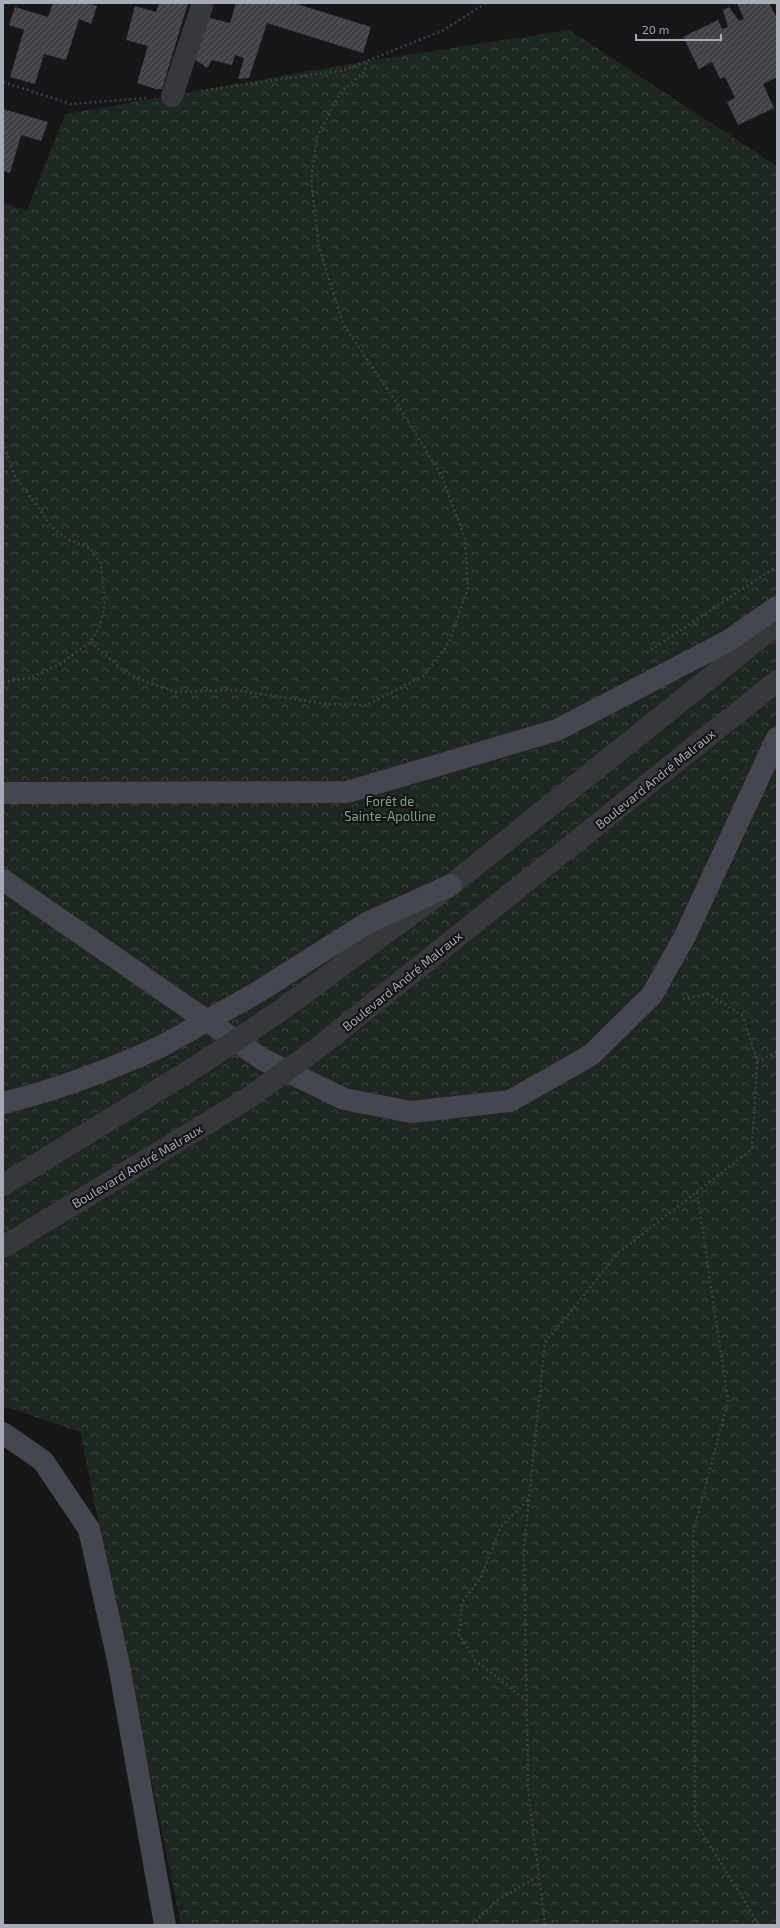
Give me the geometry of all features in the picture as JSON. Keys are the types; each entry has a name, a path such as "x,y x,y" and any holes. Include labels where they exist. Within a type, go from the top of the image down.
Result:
{"main road":[{"path":"3,793 347,792 557,730 728,641 777,607"},
{"path":"3,880 262,1059 344,1100 410,1112 510,1101 591,1055 652,995 685,936 777,738"},
{"path":"3,1104 68,1085 116,1067 160,1047 258,992 367,922 451,885"},
{"path":"3,1433 43,1461 89,1529 119,1665 165,1925"}],"street":[{"path":"172,96 203,3"},
{"path":"3,1185 202,1063 280,1011 451,885 777,624"},
{"name":"Boulevard André Malraux","path":"3,1246 247,1099 319,1047 777,681"}],"path":[{"path":"3,82 71,104 172,96 344,70 442,31 486,3"},
{"path":"90,642 125,672 147,682 176,692 234,690 327,704 367,705 423,676 449,643 468,588 466,538 441,475 396,402 343,324 319,247 311,180 317,137 340,93 365,71 367,61"},
{"path":"3,442 14,475 53,528 70,540 90,548 101,564 105,604 99,629 90,642 60,664 30,678 3,682"},
{"path":"649,652 777,566"},
{"path":"545,1925 528,1789 524,1547 545,1343 618,1253 752,1149 757,1062 743,1016 708,994 684,999 678,997"},
{"path":"757,1062 777,1052"},
{"path":"697,1192 728,1401 693,1534 695,1821 758,1925"},
{"path":"527,1701 476,1661 459,1636 462,1602 480,1579 502,1526 529,1498"},
{"path":"472,1925 496,1901 539,1876"}],"green space":[{"name":"Forêt de Sainte-Apolline","path":"569,30 777,166 777,1925 181,1925 80,1432 3,1406 3,203 27,210 65,114 367,61"}],"building":[{"path":"53,3 86,3 97,6 91,24 79,19 66,60 44,54 35,84 10,77 24,30 9,25 15,7 48,17"},
{"path":"159,3 188,3 162,89 156,89 137,83 148,46 126,40 135,6 156,12"},
{"path":"236,3 294,3 371,27 363,53 267,23 249,78 238,79 244,58 235,55 232,65 212,60 207,68 193,58 206,17 230,23"},
{"path":"737,3 769,3 777,18 777,77 763,84 774,108 738,125 727,102 735,98 725,77 720,79 712,62 699,69 683,37 718,20 722,29 728,27 723,10 729,7 739,21 744,19"},
{"path":"3,109 48,122 41,141 21,135 10,173 3,171"}]}
